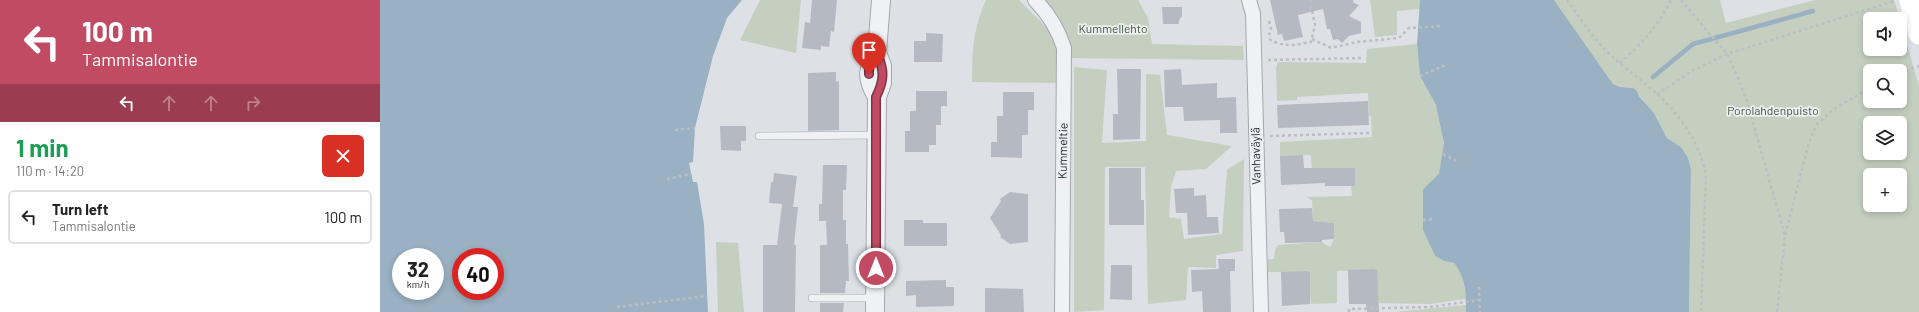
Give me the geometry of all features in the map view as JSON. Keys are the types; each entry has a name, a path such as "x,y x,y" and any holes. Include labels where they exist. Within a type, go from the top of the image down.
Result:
{"main road":[{"path":"1910,0 1919,34"}],"street":[{"path":"875,305 876,97 882,83 882,66 877,52 881,0"},
{"name":"Kummeltie","path":"1035,0 1049,15 1058,31 1064,48 1062,312"},
{"name":"Vanhaväylä","path":"1249,0 1253,14 1261,312"}],"lane":[{"path":"759,136 876,135"},
{"path":"812,298 875,305"}],"path":[{"path":"1268,39 1284,46 1311,42 1315,25 1310,0"},
{"path":"1567,0 1591,34 1620,63 1657,94 1672,109 1691,136 1702,160 1706,183 1701,312"},
{"path":"1620,63 1644,41 1664,14 1671,0"},
{"path":"1681,0 1727,54 1747,101 1785,236"},
{"path":"1657,94 1692,71 1727,54 1897,0"},
{"path":"1312,39 1331,48 1357,42 1399,38 1409,28 1441,26"},
{"path":"1254,60 1363,58"},
{"path":"1420,76 1448,64"},
{"path":"1907,71 1919,66"},
{"path":"1777,312 1785,236 1809,142 1818,124 1834,109 1863,92"},
{"path":"675,130 695,128"},
{"path":"1256,136 1369,133"},
{"path":"1443,154 1457,161"},
{"path":"667,179 691,174"},
{"path":"1423,220 1435,219"},
{"path":"1479,287 1480,312"},
{"path":"617,307 707,296"},
{"path":"1349,312 1349,309 1430,307 1479,300"}],"green space":[{"path":"760,0 801,0 796,53 740,40"},
{"name":"Kummellehto","path":"986,0 1019,0 1051,32 1058,52 1056,83 972,82 974,40 978,21"},
{"name":"Kummellehto","path":"1044,0 1138,0 1148,18 1152,44 1243,46 1244,60 1069,58"},
{"path":"1370,0 1420,0 1421,9 1397,11 1397,35 1375,37"},
{"name":"Porolahdenpuisto","path":"1554,0 1720,0 1726,23 1815,0 1894,0 1898,12 1863,12 1863,56 1907,56 1907,44 1919,86 1919,312 1689,312 1691,170 1681,147 1667,138 1654,113 1633,88 1620,87 1613,84"},
{"path":"1417,44 1420,76 1436,105 1443,100 1443,161 1439,175 1423,189 1423,230 1435,256 1444,261 1454,263 1462,272 1466,299 1431,304 1374,303 1377,270 1337,271 1337,303 1311,304 1307,282 1310,281 1310,272 1268,272 1268,259 1274,259 1275,250 1278,245 1322,242 1330,247 1334,239 1334,223 1313,221 1312,200 1306,197 1352,196 1351,186 1355,186 1355,168 1312,173 1311,155 1280,156 1280,142 1372,137 1368,93 1297,97 1297,100 1277,101 1276,68 1278,62 1366,63 1367,49"},
{"path":"1074,67 1107,70 1102,143 1146,141 1146,74 1160,75 1167,135 1232,146 1206,169 1176,171 1171,187 1169,217 1181,219 1184,239 1222,234 1227,170 1244,159 1243,251 1216,255 1216,268 1188,267 1186,300 1148,304 1145,167 1105,167 1104,310 1074,312"},
{"path":"716,242 738,243 744,312 718,312"},
{"path":"1466,305 1466,312 1395,312"}],"water":[{"path":"380,0 742,0 727,18 713,56 695,128 693,162 689,163 693,182 697,182 704,224 708,312 380,312"},
{"path":"1420,0 1554,0 1613,84 1620,87 1633,88 1637,91 1639,96 1654,113 1667,138 1681,147 1688,158 1691,170 1689,312 1466,312 1466,298 1461,274 1454,263 1444,261 1435,256 1423,230 1423,189 1439,174 1444,143 1436,105 1420,76 1417,44"}],"building":[{"path":"812,0 837,0 834,32 831,31 829,47 821,46 821,50 802,48 805,22 810,23"},
{"path":"1270,0 1353,0 1354,3 1359,5 1349,16 1361,22 1361,33 1349,36 1342,43 1338,39 1333,40 1330,29 1327,29 1323,9 1298,15 1303,37 1284,41 1282,34 1278,35"},
{"path":"1162,7 1182,7 1182,16 1179,20 1179,24 1163,24"},
{"path":"926,33 943,34 942,62 914,62 914,41 926,41"},
{"path":"1117,69 1141,69 1140,139 1113,140 1113,114 1118,114"},
{"path":"1181,69 1182,85 1217,83 1217,98 1236,97 1237,133 1220,133 1220,120 1184,121 1183,107 1165,107 1164,70"},
{"path":"836,72 836,82 839,81 839,130 808,131 808,73"},
{"path":"916,91 947,91 947,106 941,106 941,125 936,125 936,145 929,145 929,152 905,152 905,131 910,131 910,111 916,111"},
{"path":"1003,92 1034,92 1034,110 1028,110 1028,135 1022,135 1022,158 991,157 991,142 997,142 997,116 1003,116"},
{"path":"1368,101 1369,125 1278,128 1277,105"},
{"path":"720,126 746,126 746,141 741,141 741,151 721,150"},
{"path":"1303,155 1304,168 1355,168 1355,186 1325,186 1325,183 1281,185 1280,156"},
{"path":"823,165 847,165 846,190 843,190 843,220 846,220 849,281 846,281 845,293 820,293 820,245 827,245 826,221 819,221 819,204 822,204"},
{"path":"1109,168 1141,168 1141,200 1144,200 1144,225 1109,225"},
{"path":"774,173 797,176 793,207 798,207 794,245 796,245 795,312 763,312 763,245 777,245 782,204 769,203 771,182 773,182"},
{"path":"1194,188 1194,196 1206,195 1207,217 1218,217 1219,233 1188,235 1187,213 1176,213 1174,189"},
{"path":"1010,192 1028,194 1028,242 1010,244 1000,237 1001,235 990,218 1001,201 1000,199"},
{"path":"1312,208 1313,221 1334,223 1334,239 1322,240 1322,242 1285,243 1284,232 1280,232 1279,209"},
{"path":"904,220 923,220 923,223 947,223 947,246 904,246"},
{"path":"1218,259 1235,259 1235,271 1230,271 1231,312 1203,312 1202,291 1192,292 1191,270 1219,269"},
{"path":"1111,265 1132,265 1132,300 1110,299"},
{"path":"1348,270 1377,270 1379,312 1367,312 1366,304 1349,304"},
{"path":"1281,272 1310,272 1310,304 1282,306"},
{"path":"946,280 946,287 954,287 954,306 916,307 916,295 906,296 906,281"},
{"path":"985,288 1023,289 1024,312 985,312"},
{"path":"820,303 844,303 843,312 820,312"}],"waterway":[{"path":"1653,77 1693,44 1813,11"}],"route":[{"path":"869,74 869,66 877,52 882,66 882,83 876,97 876,268"}]}
